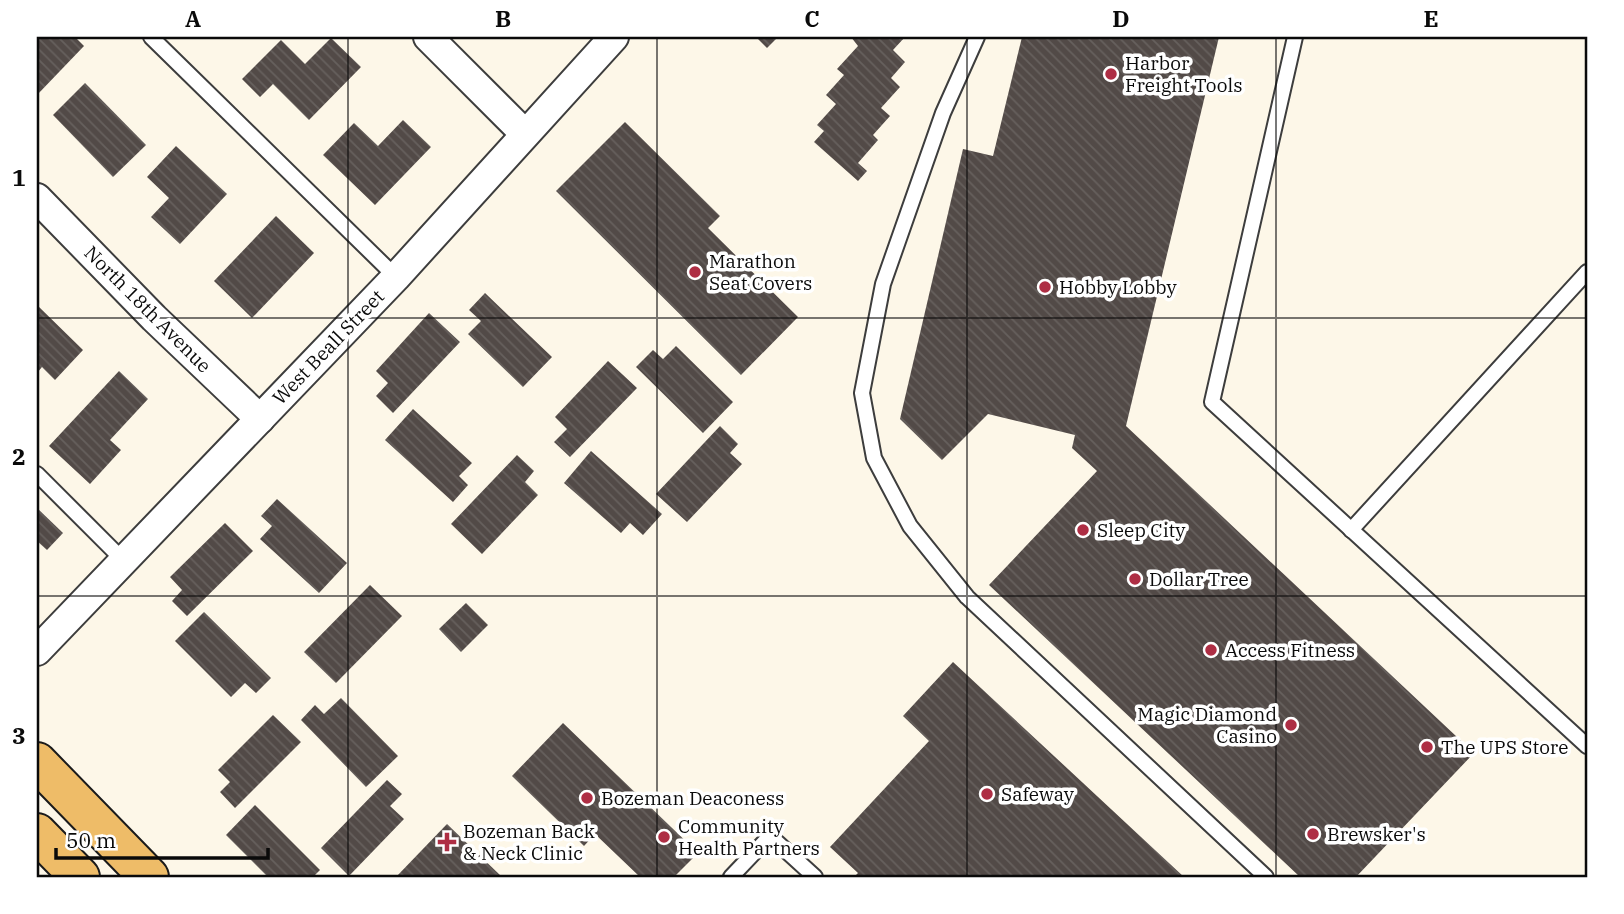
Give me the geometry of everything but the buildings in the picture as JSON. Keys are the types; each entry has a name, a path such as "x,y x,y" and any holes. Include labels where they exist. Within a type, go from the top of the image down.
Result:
{"main road":[{"path":"37,762 149,877"},
{"path":"37,833 80,877"}],"street":[{"path":"428,37 524,133"},
{"name":"West Beall Street","path":"37,651 396,277 614,37"},
{"name":"North 18th Avenue","path":"37,198 154,318 260,419"}],"lane":[{"path":"151,37 396,277"},
{"path":"977,37 943,113 883,284 862,393 874,458 910,526 967,597 1266,877"},
{"path":"1295,37 1212,402 1587,746"},
{"path":"1351,530 1587,272"},
{"path":"37,474 123,560"},
{"path":"730,877 770,836 814,877"}],"place":[{"name":"Harbor Freight Tools","path":"1111,74"},
{"name":"Marathon Seat Covers","path":"695,272"},
{"name":"Hobby Lobby","path":"1045,287"},
{"name":"Sleep City","path":"1083,530"},
{"name":"Dollar Tree","path":"1135,579"},
{"name":"Access Fitness","path":"1211,650"},
{"name":"Magic Diamond Casino","path":"1291,725"},
{"name":"The UPS Store","path":"1427,747"},
{"name":"Safeway","path":"987,794"},
{"name":"Bozeman Deaconess","path":"587,798"},
{"name":"Brewsker's","path":"1313,834"},
{"name":"Community Health Partners","path":"664,837"},
{"name":"Bozeman Back & Neck Clinic","path":"447,842"}]}
